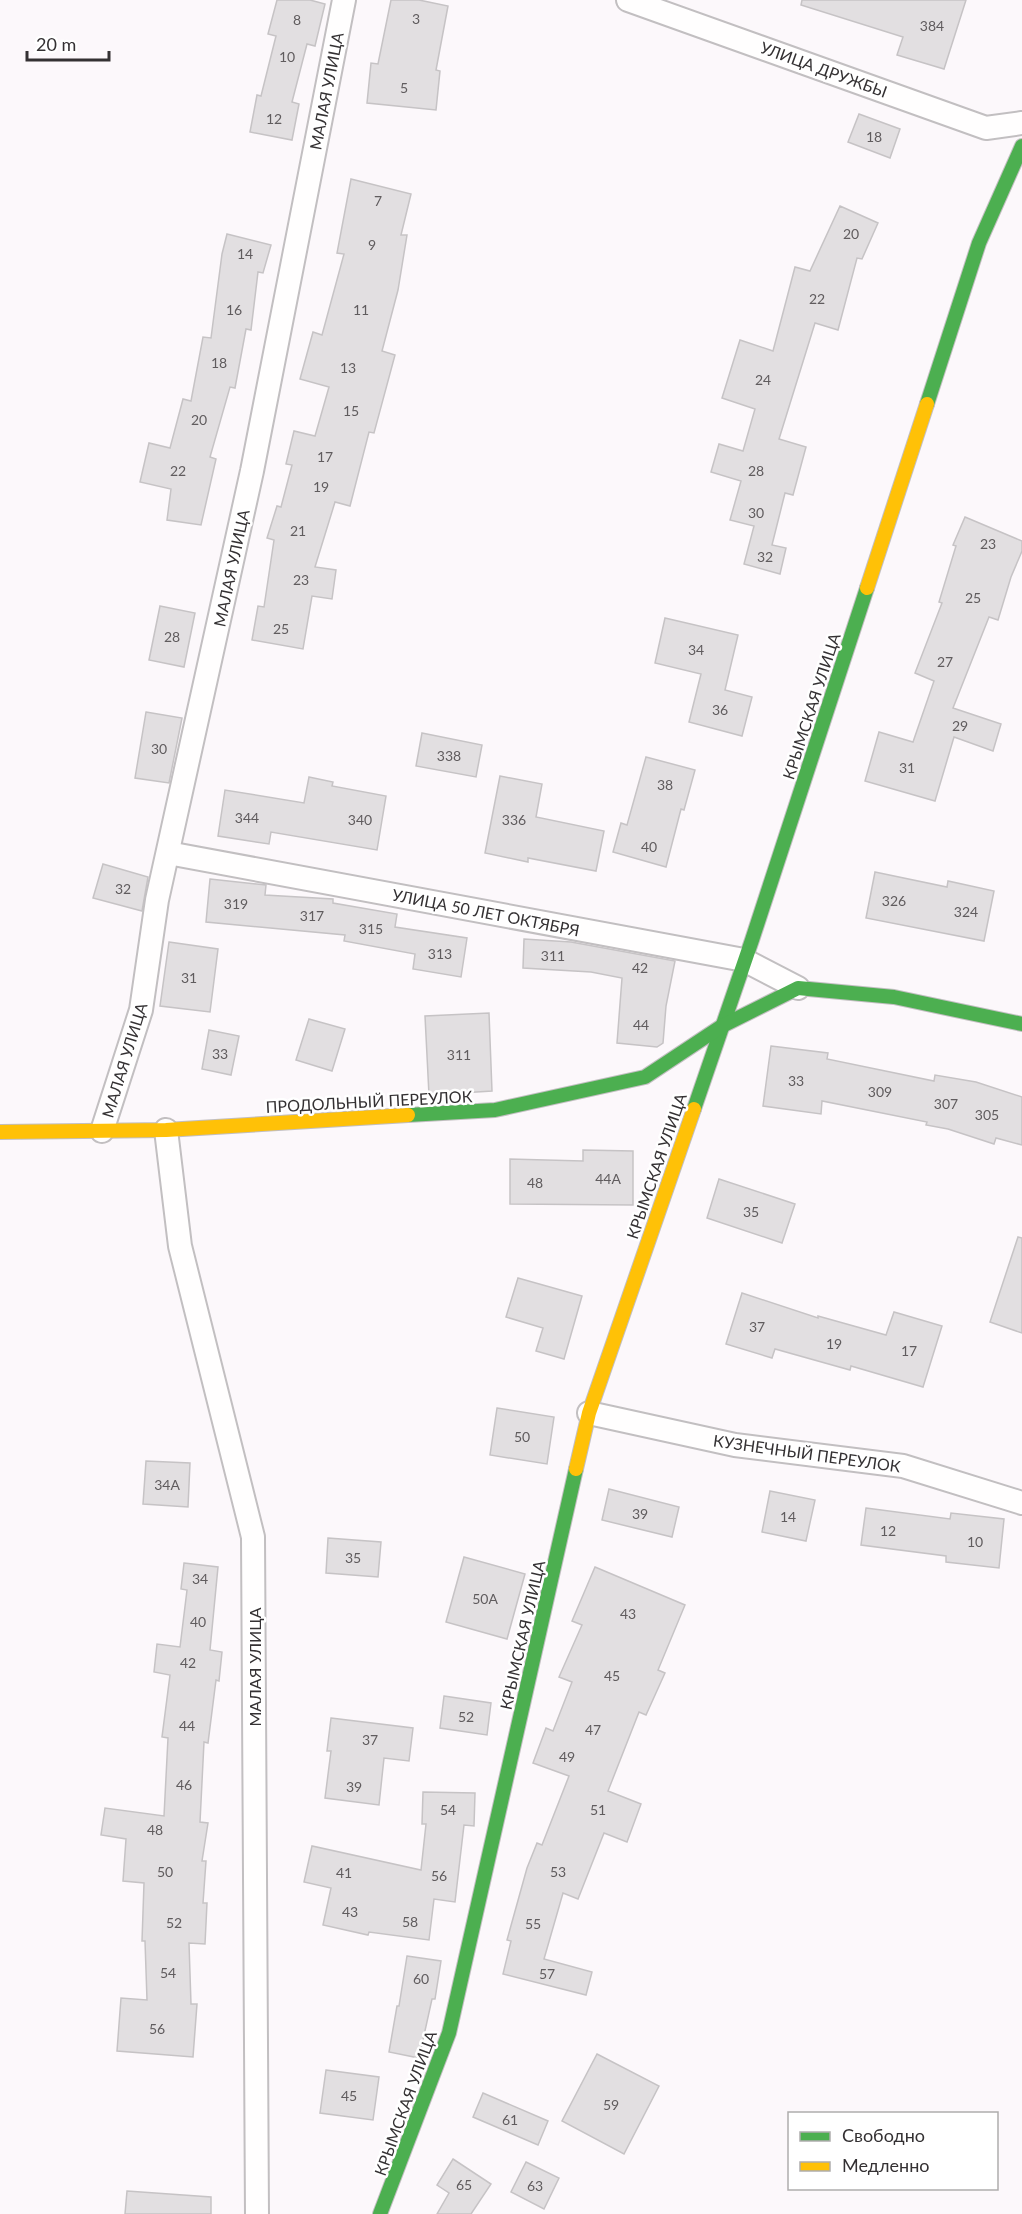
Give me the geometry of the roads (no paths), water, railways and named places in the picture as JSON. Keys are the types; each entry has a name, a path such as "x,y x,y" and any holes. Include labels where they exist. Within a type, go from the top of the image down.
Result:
{"street":[{"name":"МАЛАЯ УЛИЦА","path":"102,1131 141,1010 157,900 252,471 344,0"},
{"name":"УЛИЦА ДРУЖБЫ","path":"628,0 986,128 1022,123"},
{"name":"КРЫМСКАЯ УЛИЦА","path":"380,2214 449,2033 589,1413 744,960 979,243 1022,146"},
{"name":"УЛИЦА 50 ЛЕТ ОКТЯБРЯ","path":"168,853 744,960 798,988 894,997 1022,1024"},
{"path":"722,1026 798,988"},
{"name":"ПРОДОЛЬНЫЙ ПЕРЕУЛОК","path":"0,1132 166,1130 495,1110 645,1077 722,1026"},
{"name":"МАЛАЯ УЛИЦА","path":"166,1130 180,1246 253,1537 257,2214"},
{"name":"КУЗНЕЧНЫЙ ПЕРЕУЛОК","path":"589,1413 735,1445 903,1466 1022,1503"}]}
